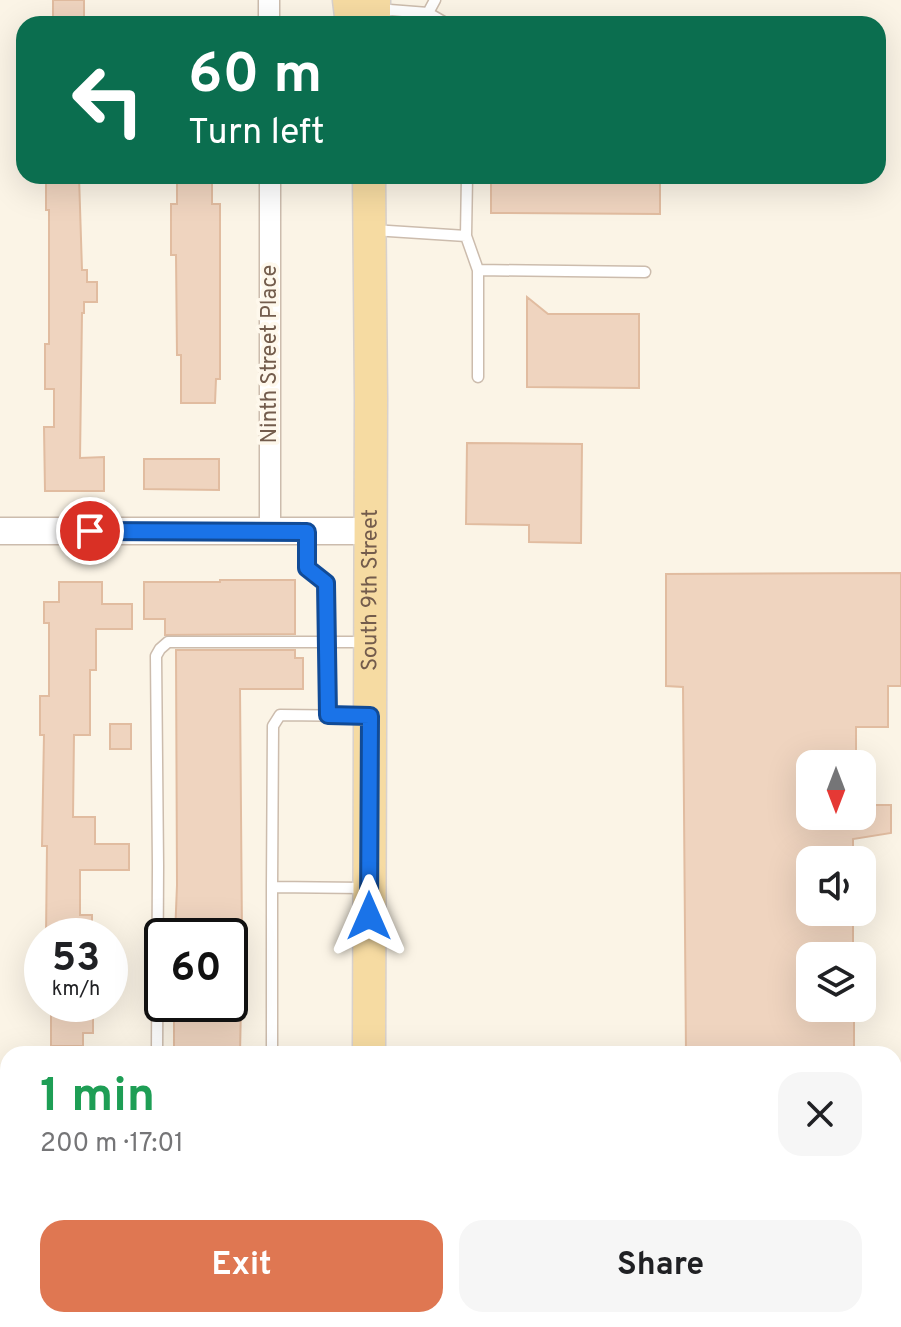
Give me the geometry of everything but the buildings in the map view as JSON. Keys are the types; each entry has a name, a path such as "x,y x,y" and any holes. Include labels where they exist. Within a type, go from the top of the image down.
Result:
{"main road":[{"name":"South 9th Street","path":"369,184 369,1046"}],"street":[{"name":"Ninth Street Place","path":"270,184 270,532"},
{"path":"0,531 370,531"}],"lane":[{"path":"428,13 435,0"},
{"path":"365,11 428,13 433,16"},
{"path":"467,184 466,236 478,270 478,377"},
{"path":"370,230 466,236"},
{"path":"478,270 645,272"},
{"path":"307,532 307,568 326,583 328,715"},
{"path":"157,1046 156,656 168,642 370,642"},
{"path":"272,1046 273,726 280,715 370,716"},
{"path":"272,887 369,888"}],"route":[{"path":"90,531 307,532 307,568 326,583 328,715 370,716 369,916"}]}
